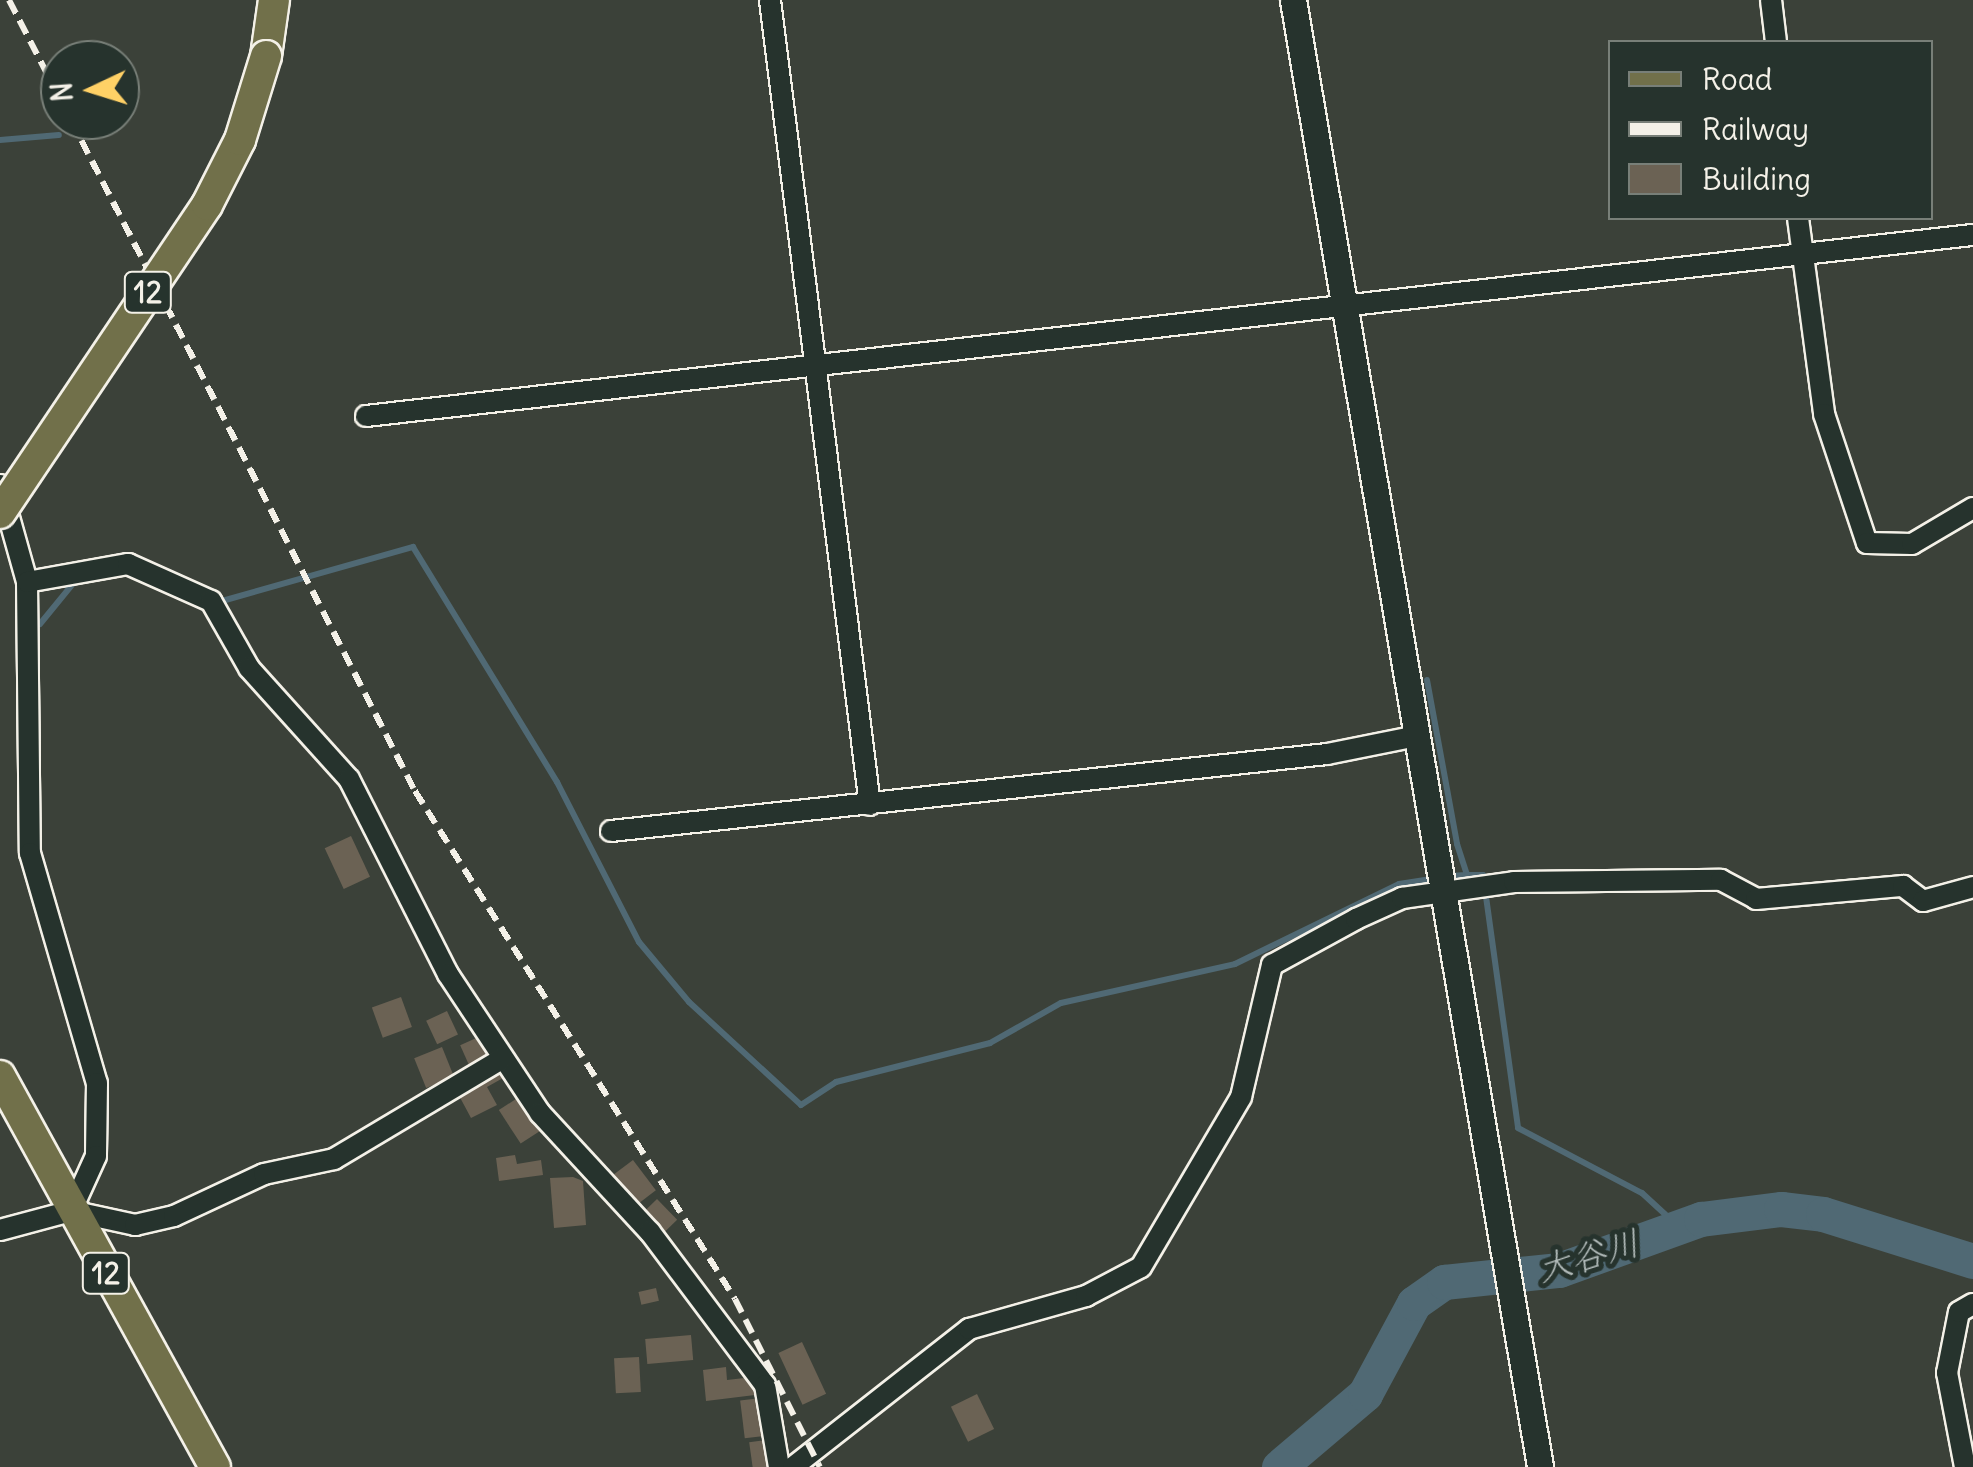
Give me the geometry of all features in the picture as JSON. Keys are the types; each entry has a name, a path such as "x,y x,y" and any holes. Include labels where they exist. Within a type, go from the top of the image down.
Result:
{"main road":[{"name":"12","path":"0,513 207,205 240,140 266,56 274,0"},
{"name":"12","path":"0,1076 214,1467"}],"street":[{"path":"770,0 870,806"},
{"path":"1293,0 1540,1467"},
{"path":"1771,0 1776,40"},
{"path":"1798,220 1824,414 1867,543 1912,544 1972,508 1973,498"},
{"path":"366,416 1973,235"},
{"path":"0,485 27,582 30,853 99,1106 96,1156 71,1211"},
{"path":"27,582 128,564 210,601 249,668 349,779 434,948 502,1059 569,1153 650,1232 765,1385 778,1467"},
{"path":"611,831 1327,754 1417,736"},
{"path":"793,1467 850,1430 968,1329 1130,1278 1240,1097 1272,965 1402,898 1441,881 1474,886 1721,880 1756,899 1902,886 1923,901 1973,888"},
{"path":"0,1230 71,1211 135,1225 174,1216 264,1174 334,1159 502,1059"},
{"path":"1965,1467 1947,1373 1959,1312 1973,1304"}],"building":[{"path":"351,836 370,877 344,889 325,848"},
{"path":"401,997 412,1027 383,1038 372,1008"},
{"path":"447,1011 458,1035 437,1044 426,1021"},
{"path":"483,1035 492,1055 469,1065 460,1045"},
{"path":"442,1047 454,1077 426,1088 414,1058"},
{"path":"498,1067 503,1078 487,1087 497,1105 471,1118 456,1090"},
{"path":"519,1097 541,1131 521,1144 499,1110"},
{"path":"515,1155 517,1164 541,1160 543,1175 499,1181 496,1158"},
{"path":"633,1160 656,1190 636,1205 613,1175"},
{"path":"573,1177 583,1181 586,1225 554,1228 550,1178"},
{"path":"657,1199 677,1220 663,1234 643,1213"},
{"path":"656,1288 659,1301 641,1305 638,1292"},
{"path":"691,1335 693,1360 647,1364 645,1339"},
{"path":"802,1342 826,1394 803,1405 778,1353"},
{"path":"639,1357 641,1392 616,1393 614,1358"},
{"path":"726,1367 727,1380 753,1377 755,1395 706,1401 703,1370"},
{"path":"977,1394 994,1429 968,1442 951,1407"},
{"path":"761,1398 766,1436 745,1438 740,1401"},
{"path":"766,1440 770,1467 753,1467 749,1442"}],"waterway":[{"path":"0,140 40,137"},
{"path":"215,603 413,547 557,782 639,942 689,1002 801,1105 836,1082 990,1043 1061,1003 1235,964 1399,884 1435,878"},
{"path":"40,624 76,580"},
{"path":"1427,680 1457,844 1467,875 1483,875 1518,1128 1642,1193 1680,1228"},
{"path":"1448,876 1467,875"},
{"name":"大谷川","path":"1279,1467 1365,1394 1414,1303 1444,1282 1559,1270 1701,1219 1781,1209 1823,1214 1973,1261"}],"railway":[{"path":"9,0 40,60"},
{"path":"81,140 415,791 735,1299 820,1467"}]}
